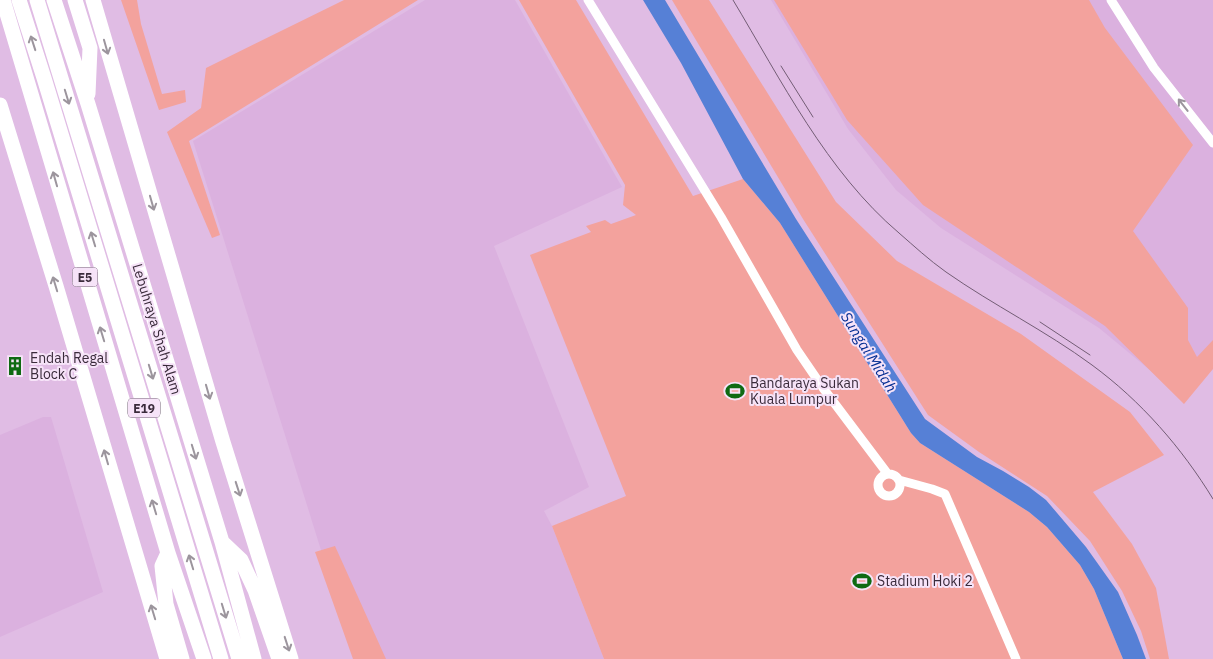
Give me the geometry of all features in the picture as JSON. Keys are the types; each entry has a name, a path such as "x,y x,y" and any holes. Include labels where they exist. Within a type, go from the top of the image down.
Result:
{"highway":[{"name":"E5","path":"3,0 168,553 204,659"},
{"name":"E19","path":"19,0 221,659"},
{"name":"E19","path":"37,0 239,659"},
{"name":"Lebuhraya Shah Alam","path":"54,0 88,104 222,542 254,659"},
{"path":"75,0 90,48 88,104"},
{"path":"93,0 223,442 292,659"},
{"path":"0,105 167,659"},
{"path":"222,542 241,560 255,590 279,659"},
{"path":"168,553 162,566 166,604 182,659"}],"street":[{"path":"588,0 721,217 797,350 823,388 887,473 894,475 899,480 945,494 1016,659"},
{"path":"1112,0 1154,68 1213,143"},
{"path":"887,473 881,476 877,483 878,490 883,495 890,496 897,493 900,487 899,480"}],"shaded area":[{"path":"121,0 137,0 141,24 162,94 185,90 186,102 159,110"},
{"path":"344,0 418,0 189,141 220,235 212,238 167,132 201,108 206,68"},
{"path":"425,0 515,0 622,187 494,246 589,487 544,511 552,526 604,659 363,659 331,582 193,141"},
{"name":"Bandaraya Sukan Kuala Lumpur","path":"519,0 576,0 693,196 743,179 780,223 911,433 920,443 1029,512 1047,527 1080,565 1094,589 1123,659 604,659 552,526 626,496 530,255 591,232 586,226 605,220 611,224 636,215 623,205 625,185"},
{"path":"672,0 709,0 836,202 897,261 1021,334 1130,412 1164,455 1093,492 1132,544 1156,588 1169,659 1150,659 1141,631 1122,591 1090,541 1047,496 979,452 928,415 803,219"},
{"path":"771,0 1213,0 1213,357 1180,395 1099,328 941,228 896,190 848,129"},
{"path":"774,0 1089,0 1105,28 1193,145 1133,231 1188,308 1188,340 1197,357 1213,340 1213,369 1184,404 1105,326 923,205 847,120"},
{"path":"43,417 51,417 103,592 0,637 0,435"},
{"path":"335,546 386,659 353,659 315,552"}],"water":[{"name":"Sungai Midah","path":"643,0 665,0 796,219 925,419 977,457 1029,487 1046,500 1086,547 1118,592 1146,659 1123,659 1094,589 1080,565 1047,527 1029,512 920,443 911,433 780,223 743,179 681,63"}],"tram line":[{"path":"733,0 788,93 827,154 873,209 946,272 1056,341 1110,379 1159,426 1188,462 1213,499"},
{"path":"781,66 813,117"},
{"path":"1040,322 1090,355"}],"place":[{"name":"Endah Regal Block C","path":"15,366"},
{"name":"Bandaraya Sukan Kuala Lumpur","path":"735,391"},
{"name":"Stadium Hoki 2","path":"862,581"}]}
